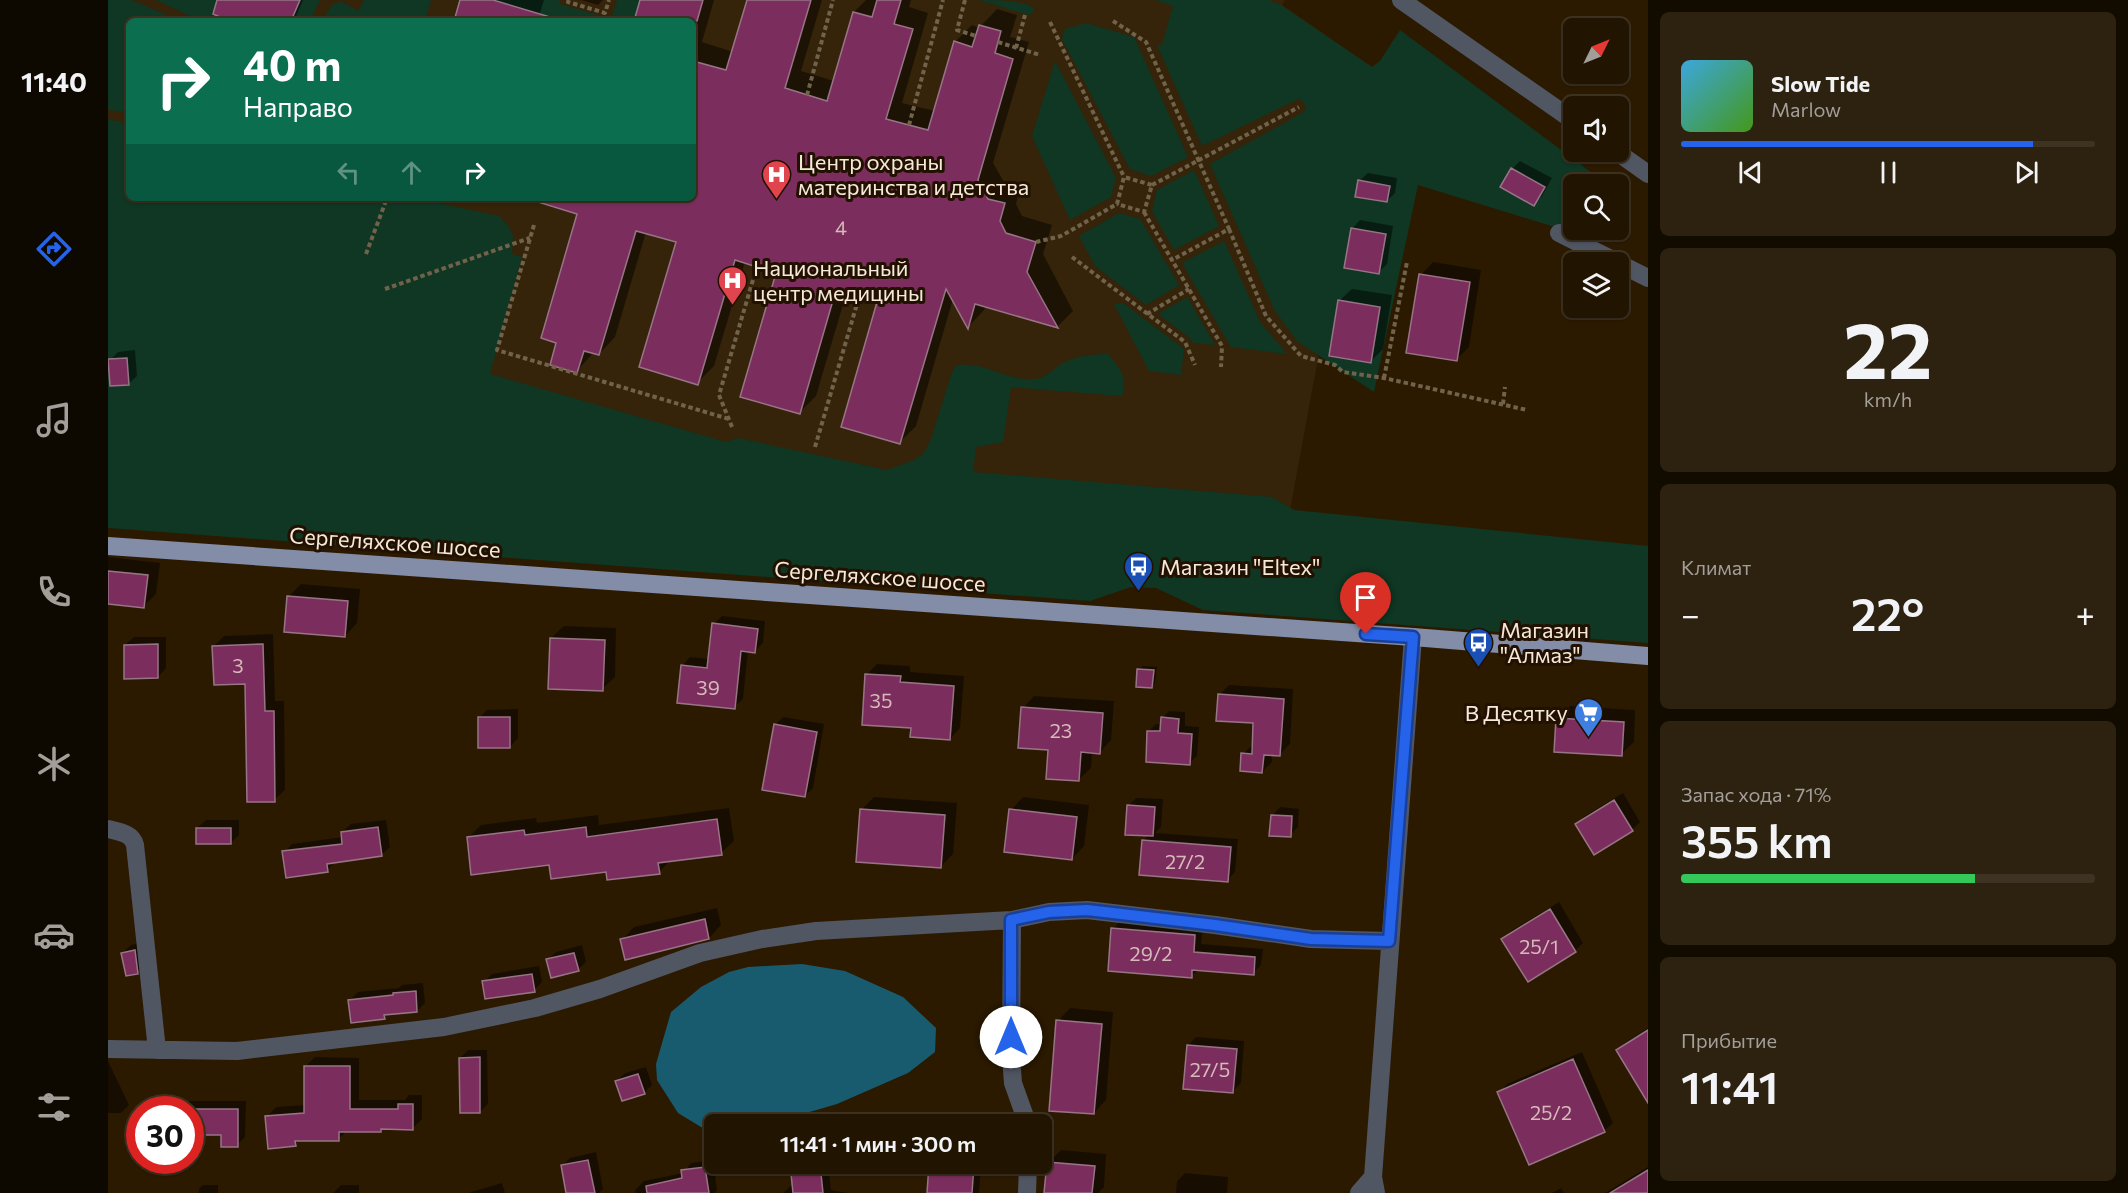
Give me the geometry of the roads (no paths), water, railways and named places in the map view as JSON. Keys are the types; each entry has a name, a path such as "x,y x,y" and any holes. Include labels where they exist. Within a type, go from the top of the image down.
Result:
{"main road":[{"name":"Сергеляхское шоссе","path":"108,546 1413,637 1648,656"}],"street":[{"path":"1401,0 1563,113"},
{"path":"1629,161 1648,174"},
{"path":"1559,233 1596,252"},
{"path":"1629,268 1648,278"},
{"path":"1359,1193 1375,1185 1389,941 1413,637"},
{"path":"108,830 129,835 134,840 157,1050"},
{"path":"108,1049 237,1051 444,1027 535,1008 600,989 700,953 762,939 816,931 1011,920 1049,912 1087,910 1311,939 1389,941"},
{"path":"1011,920 1011,1057 1013,1083 1024,1114"},
{"path":"1027,1193 1028,1174"}],"water":[{"path":"802,964 845,971 903,997 936,1028 935,1052 908,1073 837,1104 803,1114 704,1114 704,1129 678,1113 657,1080 656,1064 671,1012 701,987 729,972 748,967"}],"place":[{"name":"Центр охраны материнства и детства","path":"777,200"},
{"name":"Национальный центр медицины","path":"732,306"},
{"name":"Магазин \"Eltex\"","path":"1139,592"},
{"name":"Магазин \"Алмаз\"","path":"1479,668"},
{"name":"В Десятку","path":"1589,738"}]}
